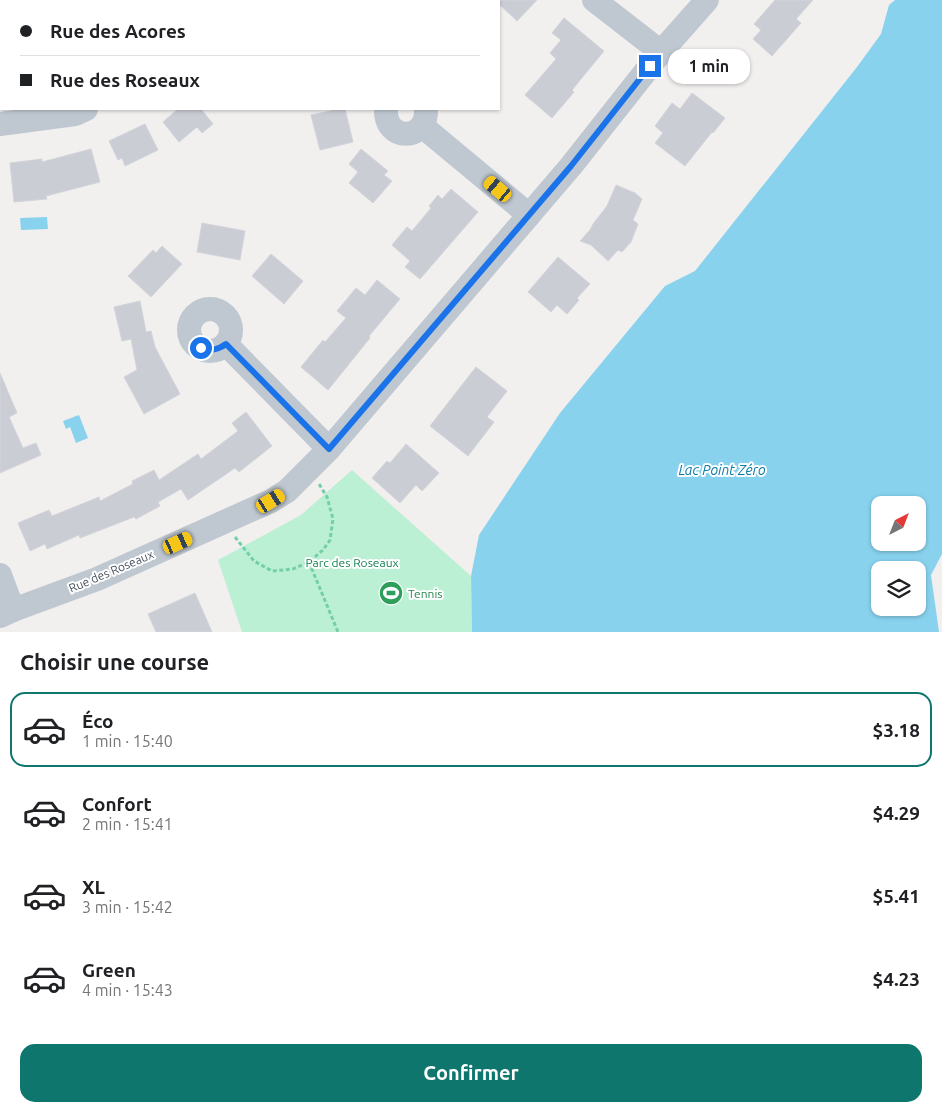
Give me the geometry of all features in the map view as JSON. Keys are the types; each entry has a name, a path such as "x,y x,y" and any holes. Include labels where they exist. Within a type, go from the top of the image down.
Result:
{"street":[{"path":"594,0 661,52"},
{"name":"Rue des Roseaux","path":"7,613 97,579 226,522 271,501 287,491 329,449 571,166 661,52 707,0"},
{"path":"0,124 75,114 84,110"},
{"path":"386,110 387,122 402,134 410,134 417,131 424,117 529,215"},
{"path":"226,344 329,449"},
{"path":"0,574 7,613"}],"path":[{"path":"226,522 236,540 254,561 272,571 293,569 308,562 323,550 330,540 333,519 327,497 310,469"},
{"path":"308,562 338,632"}],"green space":[{"name":"Parc des Roseaux","path":"352,470 471,576 472,632 242,632 218,560 301,515"}],"water":[{"name":"Lac Point Zéro","path":"895,0 942,0 942,554 931,575 939,632 472,632 471,576 479,535 560,413 665,286 695,271 881,34 889,5"},
{"path":"47,217 48,229 21,230 20,218"},
{"path":"79,415 88,438 76,443 70,427 66,429 63,421"}],"building":[{"path":"500,0 537,0 517,21 500,5"},
{"path":"775,0 813,0 796,19 801,23 772,56 753,39 761,30 754,24"},
{"path":"564,18 604,51 552,118 525,95 556,59 550,53 561,40 552,33"},
{"path":"692,93 725,118 685,166 655,143 663,133 655,126 672,103 680,109"},
{"path":"177,110 202,110 213,124 202,133 197,127 179,142 163,122"},
{"path":"345,110 353,142 320,150 311,115"},
{"path":"145,124 158,150 125,166 122,158 118,160 109,141"},
{"path":"91,149 100,182 46,196 47,199 14,202 10,163 42,159 42,162"},
{"path":"361,149 388,171 384,175 392,181 373,203 349,183 358,172 349,164"},
{"path":"616,185 635,193 642,199 633,220 638,224 631,242 622,252 618,250 608,261 591,245 580,241 607,206"},
{"path":"451,189 478,212 420,279 405,267 410,261 392,245 407,227 412,231 431,208 429,206 438,195 442,199"},
{"path":"202,223 245,231 240,260 197,252"},
{"path":"162,246 182,264 151,297 128,276 153,250 156,253"},
{"path":"271,254 303,281 284,304 252,276"},
{"path":"558,257 590,284 577,298 579,300 567,314 557,305 551,312 528,292"},
{"path":"377,280 400,299 328,390 301,367 323,340 325,342 346,318 337,311 356,288 365,295"},
{"path":"140,301 146,332 151,331 155,347 180,394 144,414 124,377 137,370 131,339 122,341 114,307"},
{"path":"476,367 507,391 487,417 494,422 468,456 430,426"},
{"path":"0,373 17,413 9,417 23,448 36,443 41,455 0,473"},
{"path":"246,412 272,446 239,472 235,468 188,500 181,489 158,502 160,506 136,519 134,517 80,538 79,535 47,549 45,544 30,551 18,523 49,510 52,516 99,497 100,501 133,484 132,481 154,470 159,480 198,454 201,459 238,431 232,423"},
{"path":"406,444 439,473 422,491 416,485 400,503 372,478 387,461 390,463"},
{"path":"195,593 212,632 156,632 148,614"}],"place":[{"name":"Tennis","path":"391,593"}],"route":[{"path":"201,348 213,350 226,344 329,449 571,166 650,66"}]}
